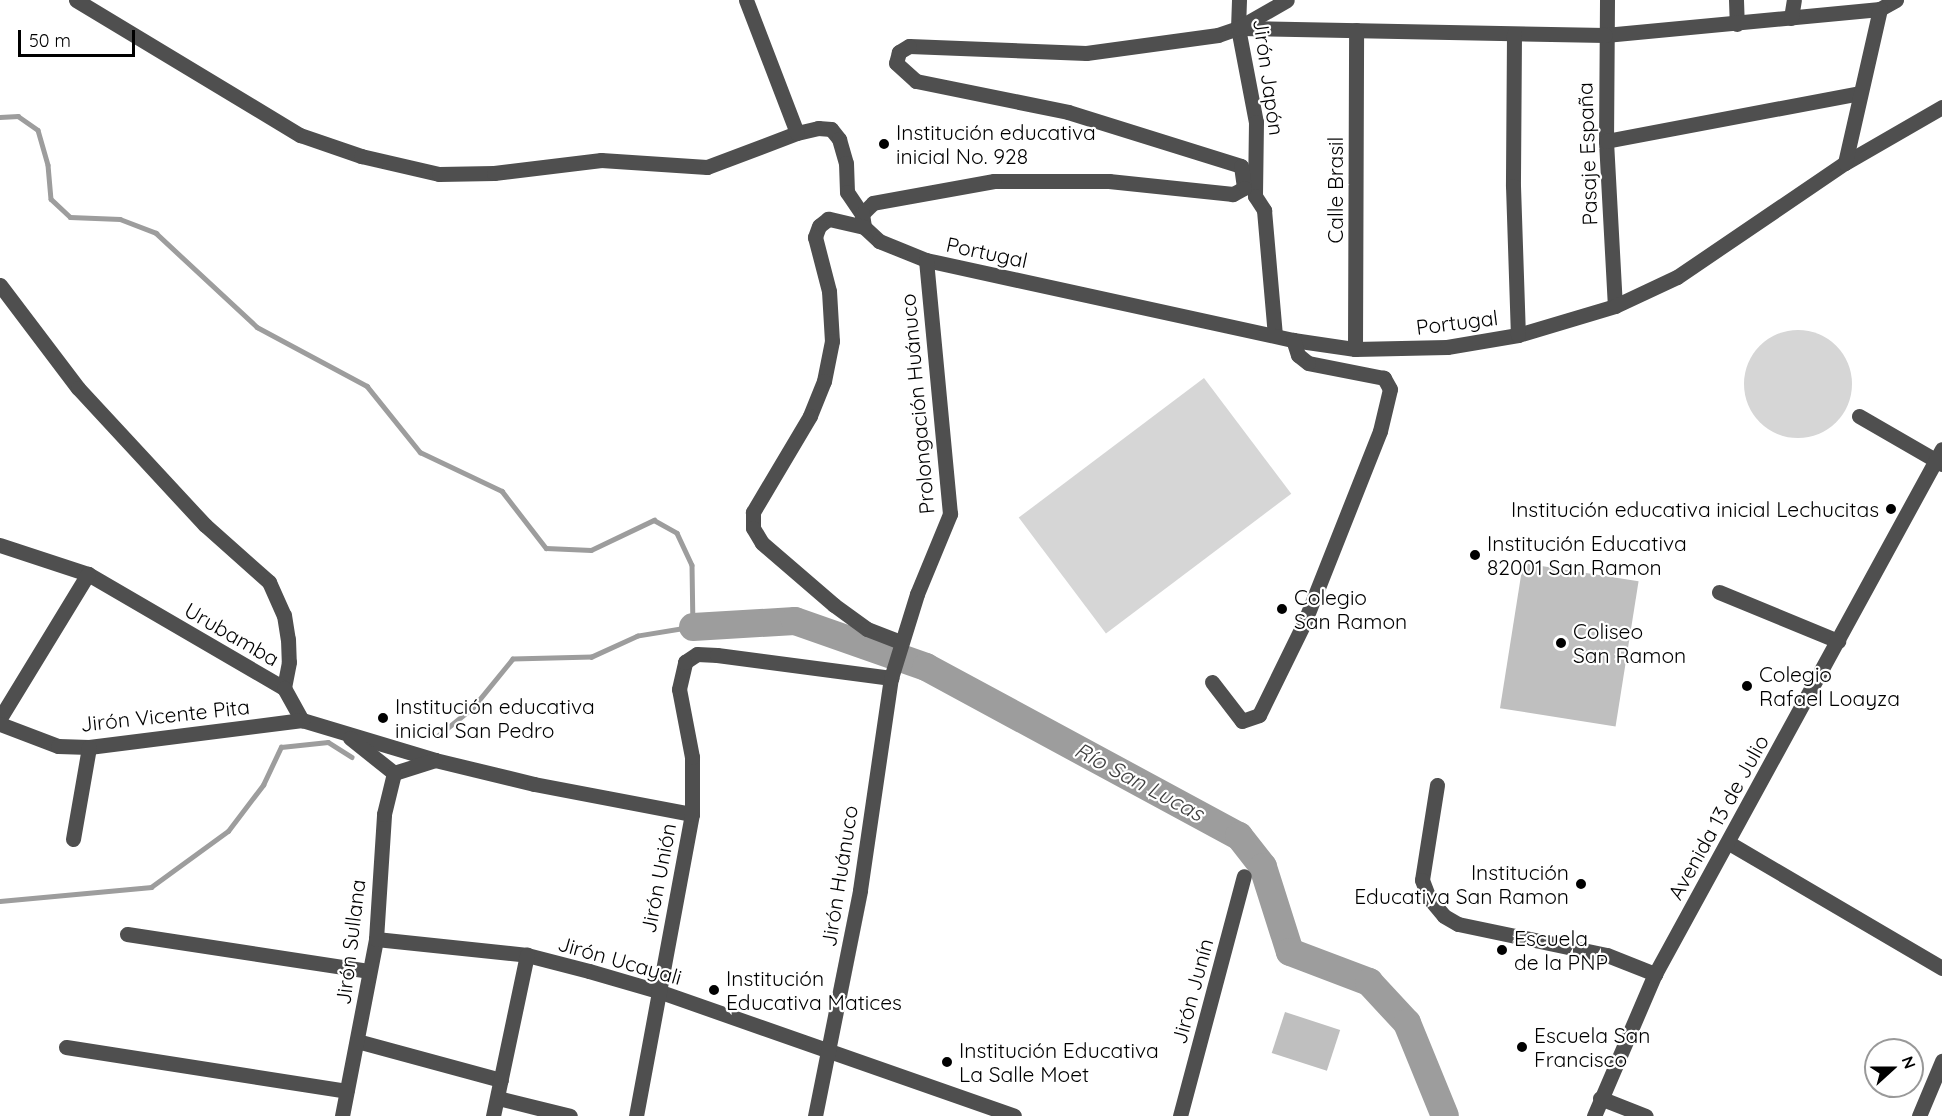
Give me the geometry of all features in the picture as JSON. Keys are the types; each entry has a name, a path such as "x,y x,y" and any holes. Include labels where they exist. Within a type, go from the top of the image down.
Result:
{"street":[{"path":"76,0 300,135 361,156 439,174 494,172 601,160 708,167 797,133 818,128 831,129 839,139 847,192 863,221"},
{"path":"746,0 797,133"},
{"name":"Jirón Japón","path":"1239,0 1238,28 1256,122 1249,192 1264,210 1275,335"},
{"path":"863,221 873,203 895,196 994,181 1109,180 1233,194 1249,192 1241,166 1068,112 916,81 902,72 896,63 899,52 909,45 1086,53 1218,35 1238,28 1287,0"},
{"name":"Pasaje España","path":"1607,0 1606,141 1614,306"},
{"path":"1736,0 1737,24"},
{"path":"1791,18 1794,0"},
{"path":"1238,28 1605,34 1737,24 1880,9 1896,0"},
{"path":"1845,163 1859,93 1880,9"},
{"name":"Calle Brasil","path":"1355,349 1356,30"},
{"path":"1514,34 1513,186 1518,335"},
{"path":"1606,141 1859,93"},
{"name":"Portugal","path":"863,221 879,241 926,260 1293,340 1355,349 1409,350 1518,335 1614,306 1691,269 1845,163 1942,107"},
{"path":"863,221 828,219 819,226 815,237 829,291 832,341 824,381 810,416 753,512 753,528 762,543 834,605 867,629 900,646"},
{"name":"Prolongación Huánuco","path":"893,674 900,646 950,514 926,260"},
{"path":"0,285 78,388 205,525 269,582 284,615 288,639 289,662 284,688"},
{"path":"1212,682 1242,721 1259,715 1305,623 1382,421 1390,389 1384,378 1308,363 1298,355 1293,340"},
{"path":"1858,416 1940,458"},
{"name":"Avenida 13 de Julio","path":"1594,1116 1655,975 1940,458"},
{"name":"Urubamba","path":"0,545 88,574 284,688 302,720"},
{"path":"0,718 88,574"},
{"path":"1719,592 1838,642"},
{"name":"Jirón Unión","path":"636,1116 692,814 692,757 679,689 686,662 697,654 893,674"},
{"name":"Jirón Huánuco","path":"815,1116 860,890 893,674"},
{"path":"302,720 435,760 534,784 692,814"},
{"name":"Jirón Vicente Pita","path":"0,724 58,746 89,747 302,720"},
{"path":"344,734 394,773 435,760"},
{"path":"73,838 89,747"},
{"name":"Jirón Sullana","path":"342,1116 368,971 376,939 384,814 394,773"},
{"path":"1437,785 1422,880 1429,898 1444,916 1458,924 1607,955 1655,975"},
{"path":"1729,843 1942,968"},
{"name":"Jirón Junín","path":"1180,1116 1244,876"},
{"path":"127,934 368,971"},
{"name":"Jirón Ucayali","path":"376,939 527,955 658,991 1014,1116"},
{"path":"493,1116 527,955"},
{"path":"357,1041 501,1080"},
{"path":"66,1047 347,1091"},
{"path":"1919,1116 1942,1061"},
{"path":"498,1098 570,1116"},
{"path":"1600,1098 1646,1116"}],"shaded area":[{"path":"1798,330 1819,334 1836,346 1848,363 1852,384 1848,405 1836,422 1819,434 1798,438 1777,434 1760,422 1748,405 1744,384 1748,363 1760,346 1777,334"},
{"path":"1204,378 1291,494 1106,633 1019,518"}],"building":[{"name":"Coliseo San Ramon","path":"1523,563 1639,581 1616,726 1500,708"},
{"path":"1285,1012 1340,1030 1327,1071 1272,1053"}],"waterway":[{"path":"0,117 18,116 38,130 48,165 51,199 70,217 120,219 156,233 257,327 367,386 420,452 502,491 546,548 591,550 654,520 677,533 692,565 693,627 638,636 592,657 513,659 473,708 437,737"},
{"name":"Río San Lucas","path":"693,627 795,621 926,667 1239,836 1263,867 1290,952 1369,982 1407,1023 1445,1116"},
{"path":"0,901 151,887 228,831 263,785 281,747 328,742 352,757"}],"place":[{"name":"Institución educativa inicial No. 928","path":"884,144"},
{"name":"Institución educativa inicial Lechucitas","path":"1891,509"},
{"name":"Institución Educativa 82001 San Ramon","path":"1475,555"},
{"name":"Colegio San Ramon","path":"1282,609"},
{"name":"Coliseo San Ramon","path":"1561,643"},
{"name":"Colegio Rafael Loayza","path":"1747,686"},
{"name":"Institución educativa inicial San Pedro","path":"383,718"},
{"name":"Institución Educativa San Ramon","path":"1581,884"},
{"name":"Escuela de la PNP","path":"1502,950"},
{"name":"Institución Educativa Matices","path":"714,990"},
{"name":"Escuela San Francisco","path":"1522,1047"},
{"name":"Institución Educativa La Salle Moet","path":"947,1062"}]}
